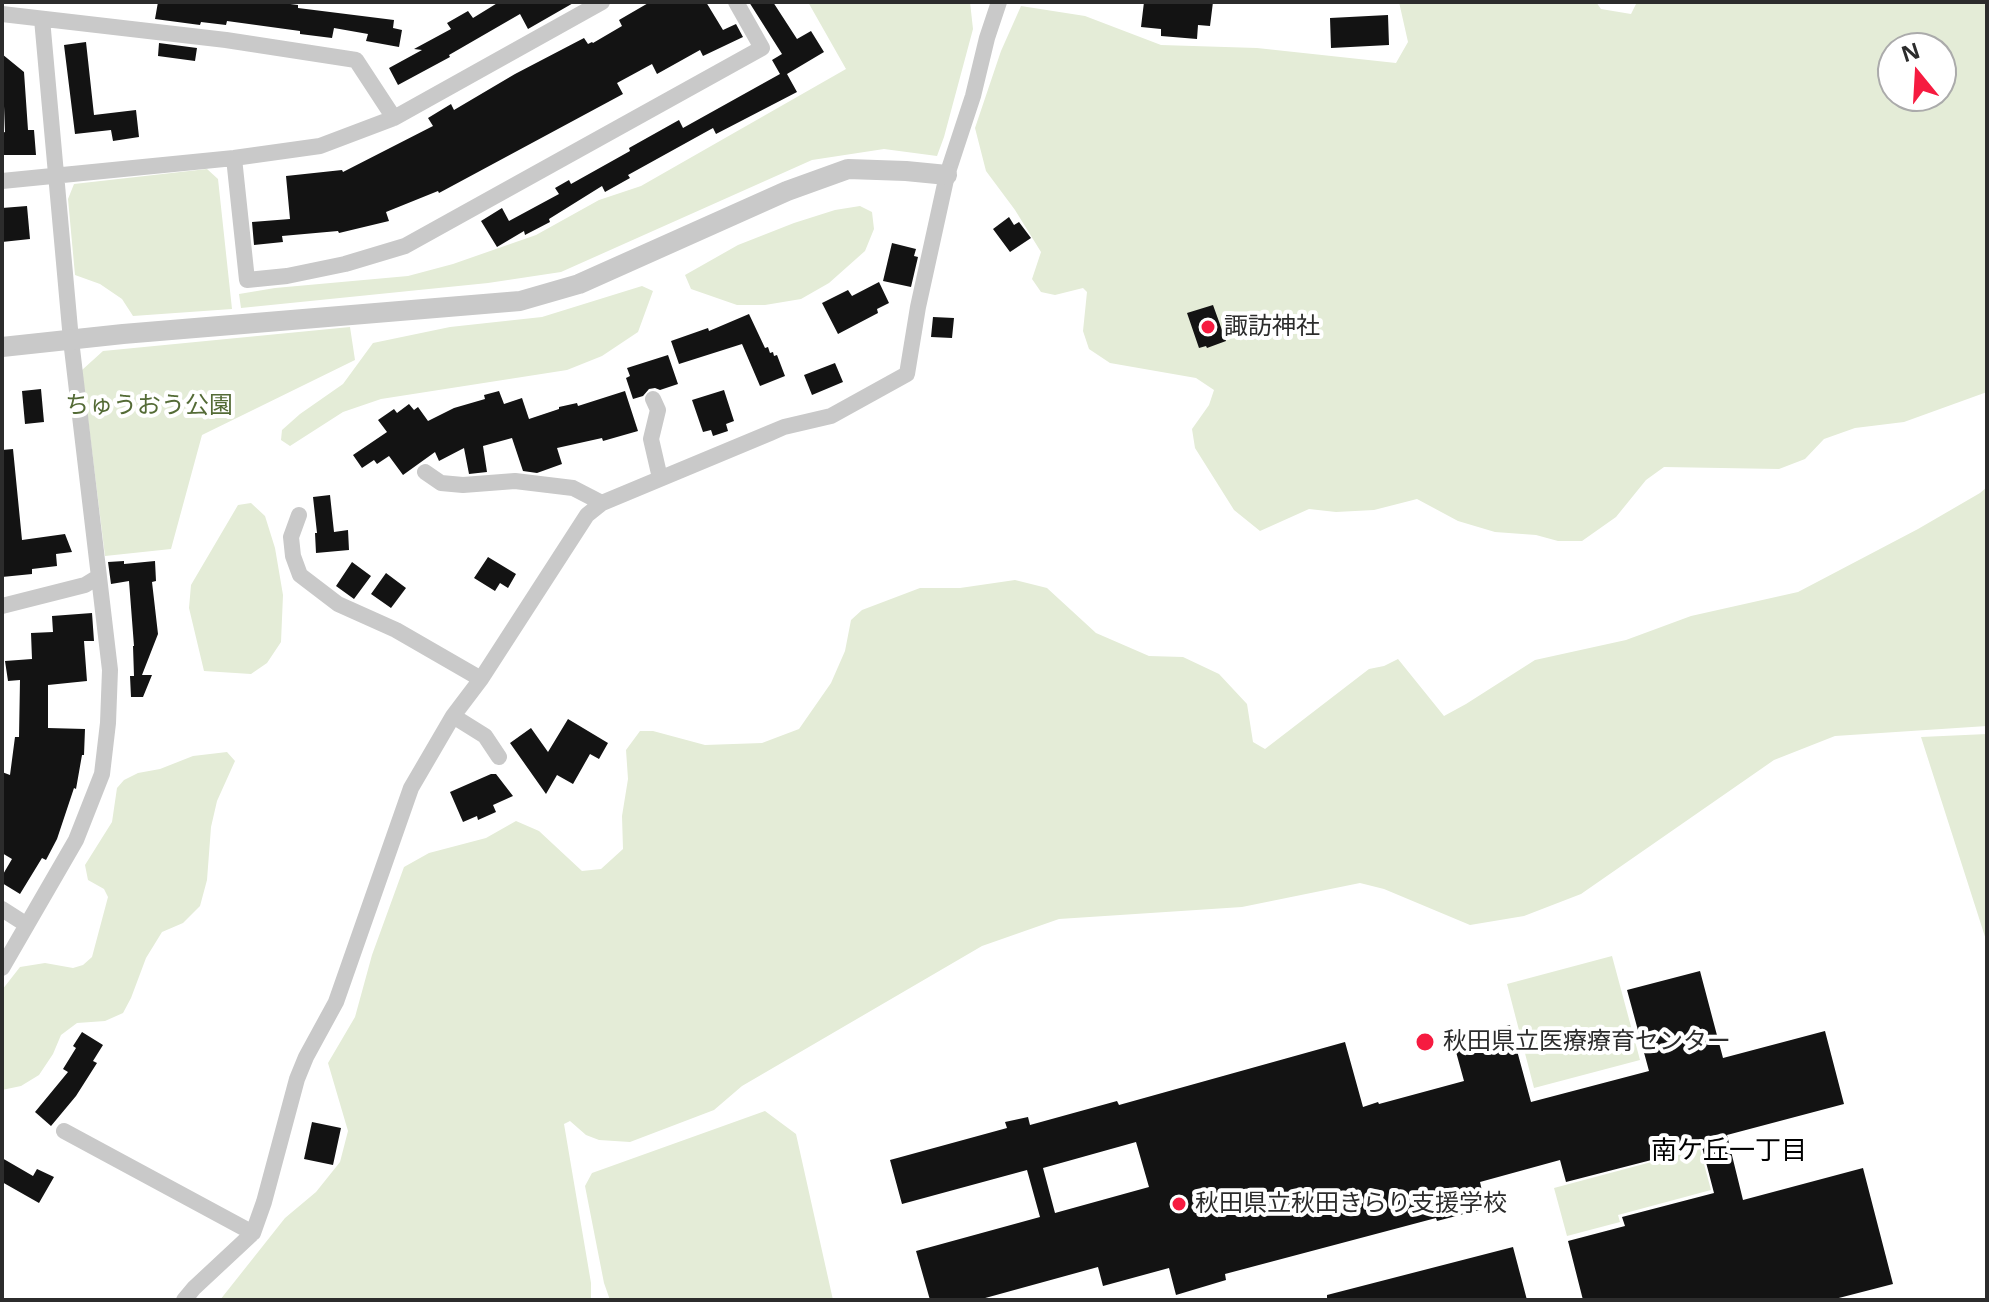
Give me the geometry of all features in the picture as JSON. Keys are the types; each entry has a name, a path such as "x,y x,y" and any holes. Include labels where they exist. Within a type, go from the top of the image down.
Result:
{"street":[{"path":"2,181 234,158 320,146 394,118 602,2"},
{"path":"234,158 247,280 287,276 345,264 405,246 762,48 736,2"},
{"path":"184,1300 253,1233 297,1079 336,1002 411,788 453,716 481,679 587,515 602,503 784,427 831,416 907,374 918,307 947,175 999,2"},
{"path":"2,14 226,40 356,60 394,118"},
{"path":"2,968 76,840 102,774 108,723 110,670 71,340 42,19"},
{"path":"2,347 520,301 579,284 787,191 848,169 947,175"},
{"path":"653,399 658,410 651,439 660,478"},
{"path":"425,472 441,483 463,485 515,481 573,488 602,503"},
{"path":"299,515 291,537 293,556 300,575 338,604 396,630 481,679"},
{"path":"2,606 85,585 98,577"},
{"path":"453,716 485,736 499,757"},
{"path":"2,909 27,925"},
{"path":"64,1131 253,1233"}],"green space":[{"path":"808,2 970,2 973,29 937,156 884,149 812,160 561,272 488,283 241,308 239,294 408,276 453,264 536,235 599,200 641,186 846,69"},
{"path":"1399,2 1596,2 1601,9 1631,14 1637,2 1987,2 1987,392 1904,422 1855,428 1824,439 1805,459 1779,469 1664,467 1646,480 1616,517 1582,541 1558,541 1536,535 1495,532 1458,521 1417,499 1374,510 1336,512 1309,509 1260,531 1234,510 1195,448 1192,429 1209,405 1214,390 1196,378 1110,363 1089,349 1083,331 1087,292 1083,288 1055,295 1041,292 1032,279 1041,252 986,171 975,128 1001,51 1021,6 1085,16 1161,45 1257,48 1396,63 1408,42"},
{"path":"207,169 218,179 232,309 133,316 122,299 100,284 75,275 68,199 74,184"},
{"path":"860,206 872,212 874,229 865,251 829,283 801,299 765,305 737,305 691,289 685,275 738,245 794,223"},
{"path":"642,286 653,291 638,332 602,356 567,370 381,399 343,412 290,446 281,440 282,430 343,384 373,343 450,327 542,317"},
{"name":"ちゅうおう公園","path":"350,327 355,360 202,435 171,549 105,556 82,370 103,351"},
{"path":"1987,487 1987,726 1835,736 1774,760 1581,894 1524,916 1470,925 1384,889 1360,883 1242,907 1059,919 982,946 742,1086 714,1110 630,1142 599,1140 586,1135 570,1121 564,1124 591,1283 591,1300 220,1300 285,1218 316,1192 340,1162 348,1131 328,1063 355,1017 372,955 404,867 429,853 486,838 516,821 539,831 582,871 601,869 623,849 622,816 628,779 626,750 640,731 653,731 705,745 762,743 799,729 831,683 845,651 851,620 862,610 920,588 960,588 1015,580 1047,588 1096,633 1149,656 1183,657 1219,674 1247,704 1253,742 1265,749 1369,669 1398,659 1444,716 1535,660 1626,640 1691,616 1798,592 1918,529"},
{"path":"251,503 265,516 275,548 283,595 281,642 267,663 251,674 204,671 189,608 191,585 238,505"},
{"path":"1987,734 1987,943 1921,737"},
{"path":"227,752 235,761 217,801 211,827 207,880 200,906 183,923 162,932 146,958 123,1013 105,1021 77,1023 61,1035 39,1075 21,1086 2,1090 2,990 20,967 45,963 73,968 83,965 92,957 108,897 104,889 88,880 85,865 112,822 117,788 124,780 138,773 160,769 193,756"},
{"path":"1612,956 1640,1060 1534,1088 1507,984"},
{"path":"765,1111 796,1134 833,1300 610,1300 585,1186 592,1173"},
{"path":"1700,1149 1711,1190 1618,1215 1620,1222 1567,1236 1554,1188"}],"building":[{"path":"158,2 275,2 298,5 298,8 394,20 393,28 402,30 399,47 366,41 368,34 334,28 332,38 227,21 226,25 201,22 200,25 155,19"},
{"path":"499,2 575,2 528,29 520,14 398,85 389,68 422,50 414,49 451,29 447,23 468,11 473,18"},
{"path":"650,2 706,2 723,30 736,24 743,37 703,56 700,50 657,74 652,64 617,83 623,94 439,193 386,212 389,221 339,233 282,236 283,242 254,245 252,222 290,219 286,176 343,172 433,126 428,118 451,104 454,110 584,38 588,44 593,43 622,26 619,20"},
{"path":"749,2 773,2 797,39 811,31 824,52 787,74 797,92 716,134 713,128 628,175 630,178 605,192 602,186 549,219 550,222 525,235 524,231 497,247 481,221 502,208 509,221 559,194 555,188 569,180 571,184 679,120 683,128 780,74 772,60 782,54"},
{"path":"1144,2 1213,2 1210,26 1198,25 1197,39 1161,36 1161,29 1141,27"},
{"path":"1388,15 1389,45 1331,48 1330,18"},
{"path":"86,42 94,115 136,110 139,137 113,141 111,130 75,134 64,45"},
{"path":"159,43 197,48 195,61 158,56"},
{"path":"2,54 24,72 28,130 34,130 36,155 3,155"},
{"path":"27,206 30,239 2,242 2,208"},
{"path":"1009,217 1014,225 1019,222 1031,238 1010,252 993,229"},
{"path":"892,243 916,249 914,256 918,257 911,287 883,281"},
{"path":"879,282 889,303 877,309 878,313 838,334 822,303 848,290 852,296"},
{"name":"諏訪神社","path":"1213,305 1226,341 1199,348 1187,313"},
{"path":"749,314 765,348 777,355 785,376 760,386 742,344 679,364 671,341 708,328 709,331"},
{"path":"933,317 954,318 952,338 931,337"},
{"path":"668,355 678,384 660,390 649,389 643,396 633,399 626,378 630,376 627,368"},
{"path":"835,363 843,382 812,395 804,375"},
{"path":"41,389 44,422 25,424 22,391"},
{"path":"724,390 734,421 726,424 728,431 713,436 711,430 703,432 692,400"},
{"path":"499,391 504,404 522,398 529,419 559,407 577,403 578,406 625,391 638,431 603,441 602,438 557,448 562,464 537,473 523,471 512,438 483,446 487,472 469,474 464,448 439,461 435,452 403,475 389,456 377,464 374,460 362,468 353,455 387,432 378,420 394,409 397,413 409,404 414,410 418,407 428,421"},
{"path":"13,449 22,540 65,534 72,552 56,554 57,566 32,569 32,574 2,577 2,450"},
{"path":"330,495 334,532 348,530 349,550 316,553 313,497"},
{"path":"488,557 516,574 508,588 500,583 495,591 474,578"},
{"path":"124,561 124,564 155,561 156,581 152,582 158,634 142,675 152,675 143,697 131,697 134,646 129,581 111,584 108,562"},
{"path":"352,562 371,576 354,599 336,586"},
{"path":"386,573 406,588 391,608 371,594"},
{"path":"92,613 94,641 84,641 87,681 48,685 48,728 85,729 84,755 76,789 46,860 42,858 20,894 2,883 2,876 12,859 2,853 2,772 10,775 15,737 19,737 20,680 8,681 5,661 32,659 31,633 53,632 52,616"},
{"path":"568,719 608,743 599,759 590,754 573,784 557,775 546,794 510,743 531,728 548,752"},
{"path":"496,774 513,796 493,805 496,812 478,820 477,816 463,822 450,792"},
{"path":"1700,971 1723,1058 1825,1031 1844,1104 1727,1135 1743,1200 1863,1168 1893,1284 1831,1300 1583,1300 1568,1241 1625,1226 1622,1217 1714,1193 1702,1147 1566,1182 1560,1160 1480,1182 1482,1191 1475,1193 1479,1210 1437,1221 1436,1218 1225,1274 1226,1280 1176,1295 1169,1268 1103,1286 1098,1267 978,1300 930,1300 916,1251 1040,1217 1027,1170 902,1204 890,1160 1007,1128 1005,1122 1028,1117 1030,1125 1117,1101 1119,1105 1345,1042 1363,1107 1379,1104 1464,1081 1453,1041 1510,1025 1531,1102 1649,1071 1627,990","holes":["1136,1142 1149,1187 1055,1213 1043,1168"]},
{"path":"82,1032 103,1045 93,1061 97,1063 76,1096 51,1126 35,1112 68,1072 63,1069"},
{"path":"312,1122 341,1128 333,1165 304,1159"},
{"path":"2,1158 33,1176 37,1169 54,1177 39,1203 2,1182"},
{"path":"1513,1247 1527,1300 1327,1300 1327,1295"}],"place":[{"name":"諏訪神社","path":"1208,327"},
{"name":"秋田県立医療療育センター","path":"1425,1042"},
{"name":"秋田県立秋田きらり支援学校","path":"1179,1204"}],"district":[{"name":"南ケ丘一丁目","path":"1729,1152"}]}
